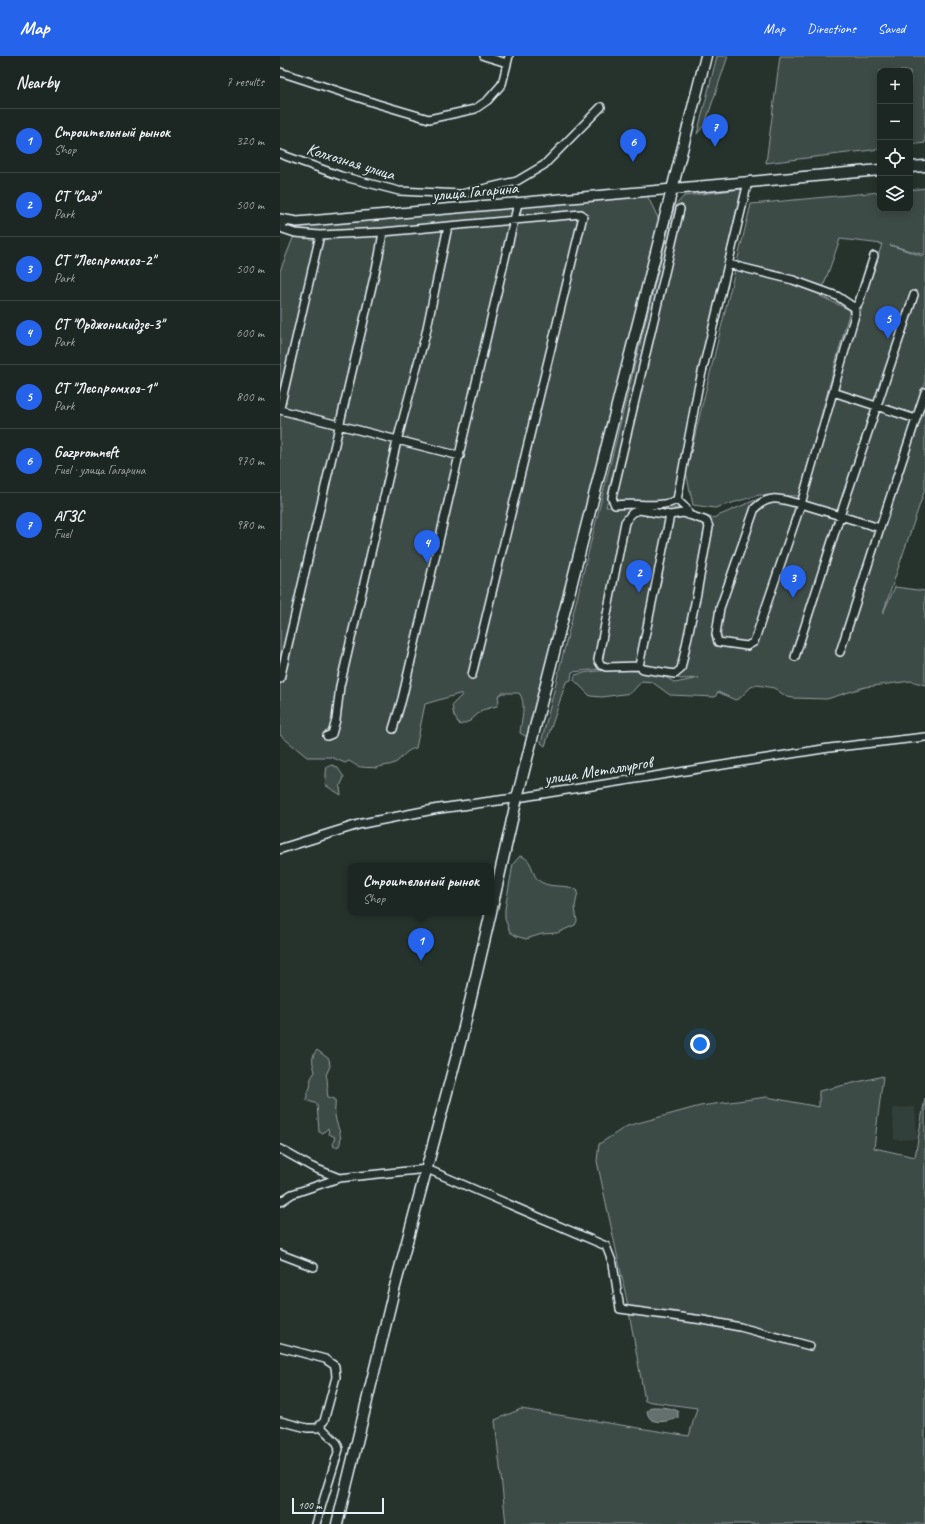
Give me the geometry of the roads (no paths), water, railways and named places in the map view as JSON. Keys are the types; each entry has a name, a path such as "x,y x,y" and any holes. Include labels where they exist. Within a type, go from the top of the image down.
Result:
{"main road":[{"path":"494,899 517,798 706,56"},
{"path":"913,167 925,166"},
{"path":"673,189 877,170"},
{"name":"улица Гагарина","path":"281,219 297,222 673,189"},
{"path":"337,1524 393,1294 462,1036 490,915"}],"street":[{"path":"280,72 429,119 475,109 488,100 502,84 508,60 484,56"},
{"name":"Колхозная улица","path":"280,154 341,176 399,191 461,194 517,181 544,165 601,107"},
{"path":"677,500 698,389 748,182"},
{"path":"394,729 516,219 518,203"},
{"path":"677,500 669,504 654,505 630,503 615,504 612,498 680,209"},
{"path":"281,219 284,229 320,235 383,232 581,214 583,216 472,675"},
{"path":"327,736 332,734 336,720 340,686 398,440 426,333 448,226"},
{"path":"280,679 379,256 383,232"},
{"path":"320,235 280,409 339,426 460,456"},
{"path":"874,256 859,302 855,308 855,315 800,504 754,642 747,646 718,642 716,634 720,608 755,508 763,500 770,498 800,504 880,528"},
{"path":"728,264 794,280 837,296 855,308"},
{"path":"795,657 876,406 914,295"},
{"path":"833,392 916,419"},
{"path":"840,652 925,392"},
{"path":"677,500 686,508 689,515"},
{"path":"639,510 670,515 683,513 707,522 709,527 681,669 675,674 639,666 601,666 598,660 625,522 632,513 639,510"},
{"path":"639,666 670,515"},
{"name":"улица Металлургов","path":"280,849 360,824 436,809 517,798 829,748 925,737"},
{"path":"280,1149 312,1167 339,1178"},
{"path":"280,1202 292,1194 339,1178 427,1169 606,1246 613,1264 620,1309 703,1320 740,1327 810,1346"},
{"path":"280,1254 314,1267"},
{"path":"280,1347 325,1359 335,1366 336,1377 324,1421 320,1426 317,1428 307,1428 280,1421"},
{"path":"316,1524 339,1449 337,1443 320,1426"}],"place":[{"name":"АГЗС","path":"715,147"},
{"name":"Gazpromneft","path":"633,162"},
{"name":"СТ \"Леспромхоз-1\"","path":"888,339"},
{"name":"СТ \"Орджоникидзе-3\"","path":"427,563"},
{"name":"СТ \"Сад\"","path":"639,593"},
{"name":"СТ \"Леспромхоз-2\"","path":"793,598"},
{"name":"Строительный рынок","path":"421,961"}]}
